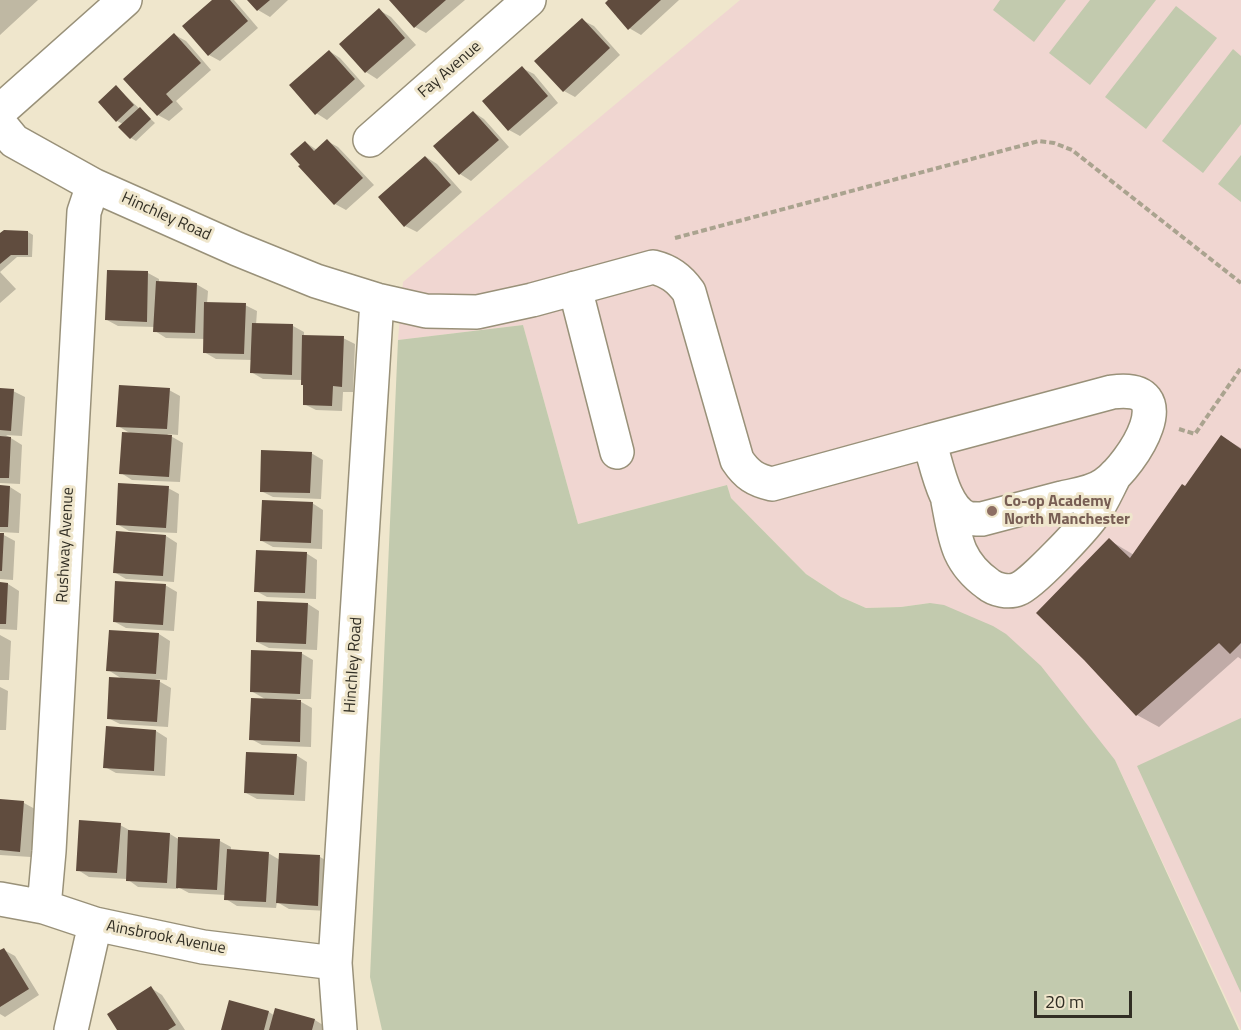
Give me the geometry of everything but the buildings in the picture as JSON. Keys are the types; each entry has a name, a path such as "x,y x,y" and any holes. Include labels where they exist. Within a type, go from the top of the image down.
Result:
{"street":[{"path":"0,111 125,0"},
{"name":"Fay Avenue","path":"370,140 529,0"},
{"name":"Hinchley Road","path":"0,124 14,141 93,185 266,261 316,281 378,300 426,311 477,312 653,267 673,274 689,292 737,460 745,473 757,481 772,484 1112,392 1125,390 1139,393 1149,406 1150,420"},
{"name":"Rushway Avenue","path":"44,908 84,212 93,185"},
{"path":"575,288 617,452"},
{"name":"Hinchley Road","path":"340,1030 335,963 378,300"},
{"path":"929,441 948,501 956,542 962,557 974,574 992,588 1003,591 1018,590 1053,559 1093,515 1150,420"},
{"path":"948,501 958,512 969,518 982,519 1103,486 1115,475"},
{"name":"Ainsbrook Avenue","path":"0,899 44,908 95,924 203,947 335,963"},
{"path":"71,1030 95,924"}],"path":[{"path":"674,238 1039,141 1054,143 1072,150 1241,283"},
{"path":"1150,420 1195,434 1241,368"}],"shaded area":[{"name":"Co-op Academy North Manchester","path":"740,0 1241,0 1241,1030 1115,760 930,603 866,608 841,597 806,574 731,498 727,485 578,524 523,325 398,340 403,282"}],"green space":[{"path":"1000,0 1066,0 1034,42 993,10"},
{"path":"1090,0 1156,0 1090,85 1049,53"},
{"path":"1176,6 1217,38 1146,129 1105,97"},
{"path":"1233,49 1241,56 1241,124 1203,173 1162,141"},
{"path":"1241,155 1241,202 1218,184"},
{"path":"523,325 578,524 727,485 731,498 806,574 841,597 866,608 930,603 944,605 1006,634 1041,666 1115,760 1239,1030 382,1030 370,977 398,340"},
{"path":"1241,718 1241,993 1137,766"}],"place":[{"name":"Co-op Academy North Manchester","path":"992,511"}]}
